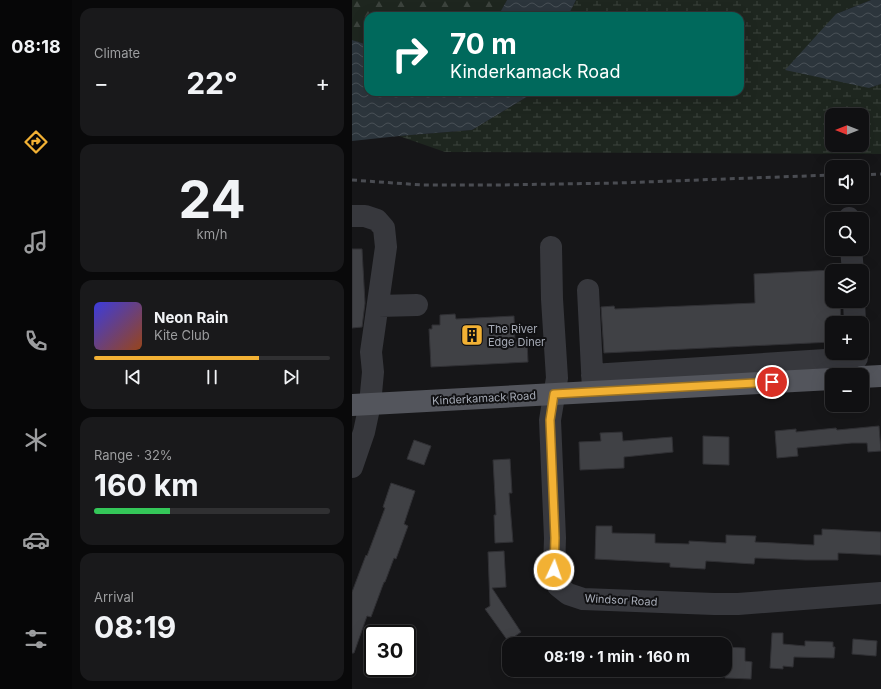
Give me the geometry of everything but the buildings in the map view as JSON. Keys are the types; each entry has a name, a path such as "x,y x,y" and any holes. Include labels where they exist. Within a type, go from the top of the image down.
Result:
{"main road":[{"path":"858,366 881,376"},
{"name":"Kinderkamack Road","path":"361,404 554,394 592,383 825,379"}],"street":[{"path":"352,216 365,216 377,220 384,228 386,247 372,352 373,372 361,404 364,432 352,467"},
{"name":"Windsor Road","path":"551,247 552,298 557,378 550,420 555,538 554,570 558,586 568,594 583,599 714,604 738,604 881,593"},
{"path":"588,290 592,383 858,366"},
{"path":"378,306 417,305"}],"green space":[{"path":"352,0 507,0 500,12 364,12 364,44 352,40"},
{"path":"576,0 871,0 836,14 869,88 881,84 881,154 445,152 399,136 472,130 528,96 744,96 744,12 570,12"}],"water":[{"path":"507,0 576,0 570,12 500,12"},
{"path":"871,0 881,0 881,84 869,88 785,70 836,14"},
{"path":"352,40 364,44 364,96 528,96 472,130 352,141"}],"railway":[{"path":"869,175 881,174"},
{"path":"352,180 422,185 500,185 617,183 825,175"}],"place":[{"name":"The River Edge Diner","path":"472,335"}],"route":[{"path":"554,570 555,538 550,420 554,394 772,382"}]}
